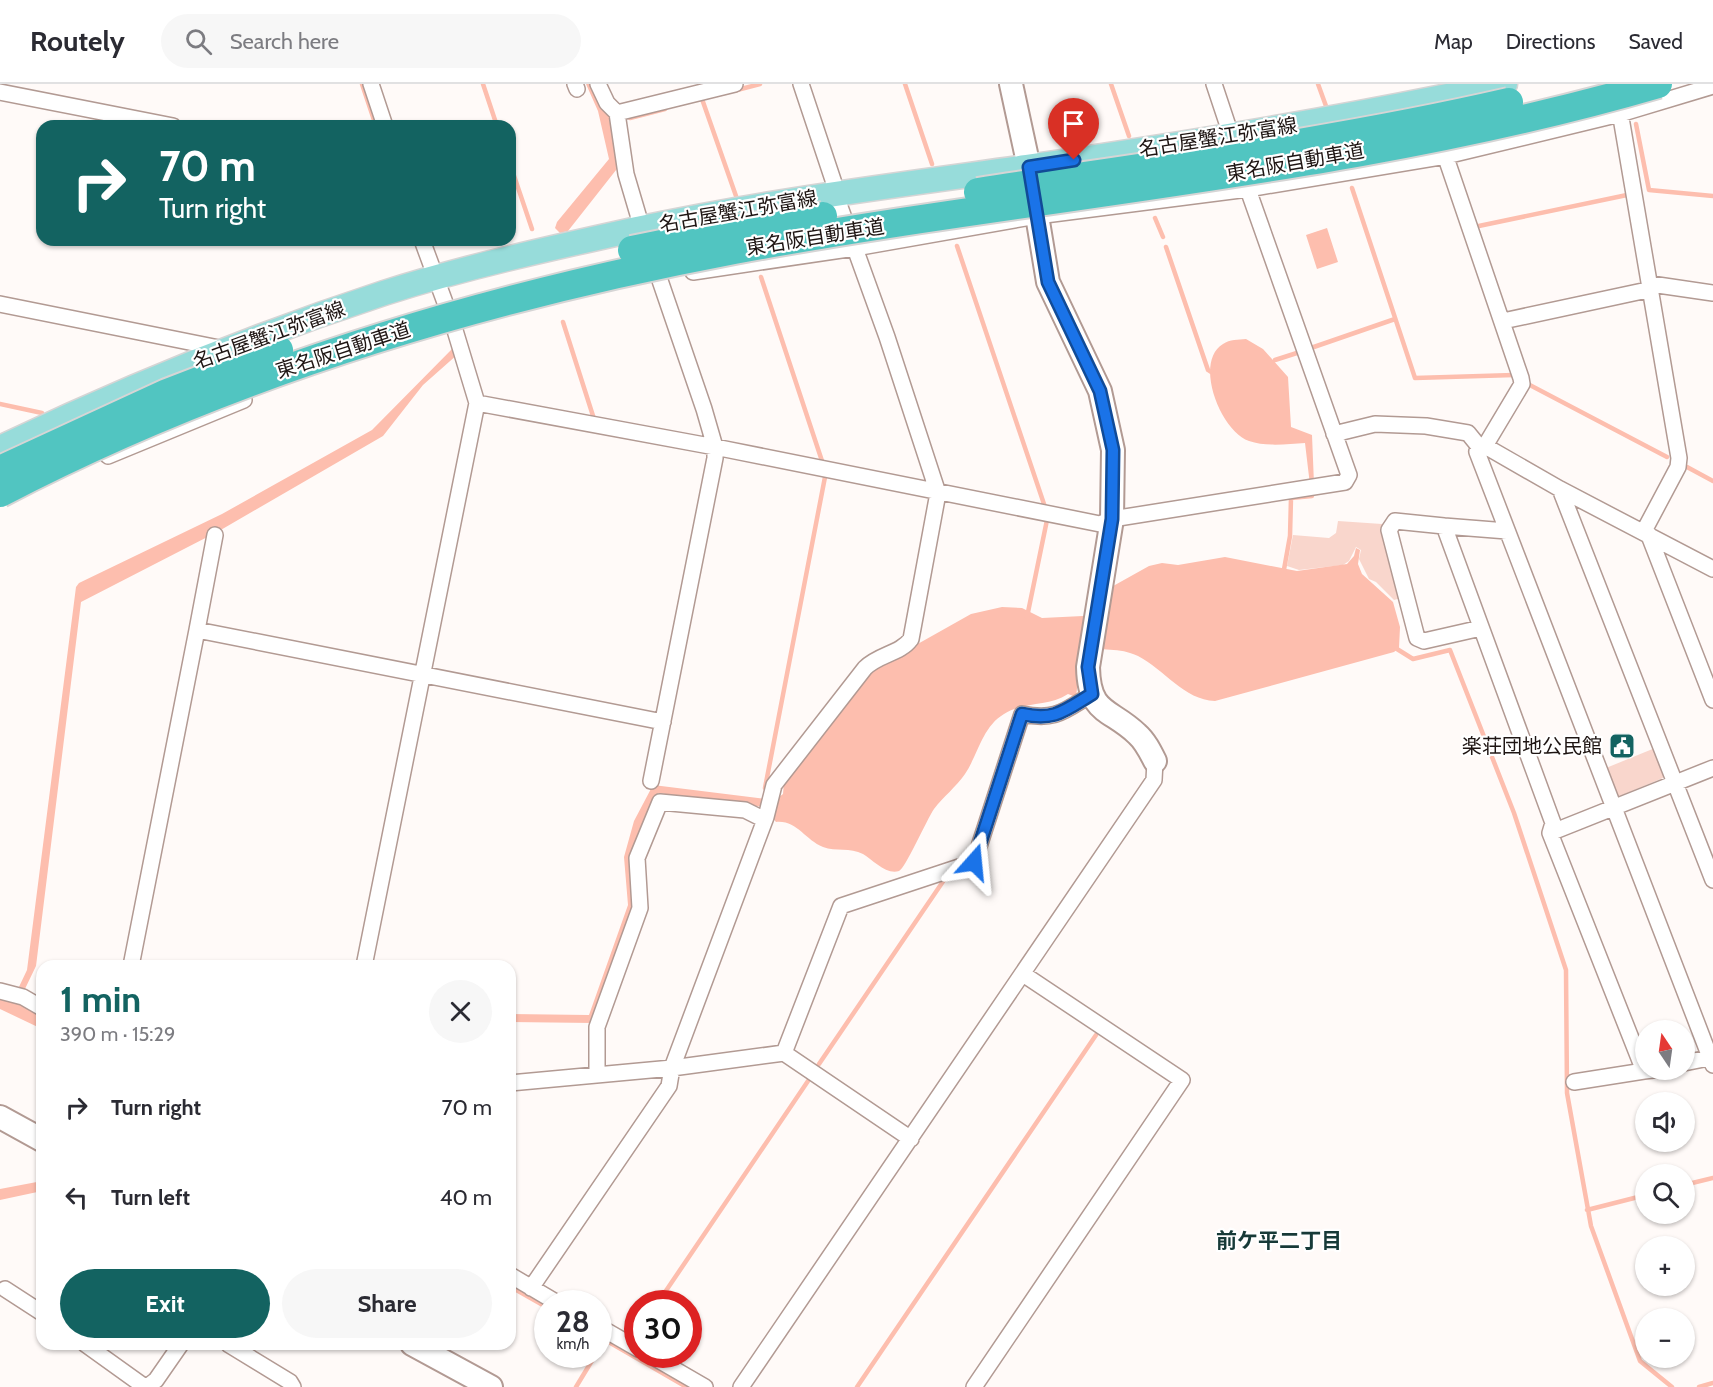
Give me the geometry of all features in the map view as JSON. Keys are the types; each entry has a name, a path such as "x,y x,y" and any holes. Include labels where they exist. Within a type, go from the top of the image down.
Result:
{"highway":[{"name":"東名阪自動車道","path":"0,470 168,393 294,344 453,294 590,259 731,230 1163,164 1453,115 1589,84"},
{"name":"東名阪自動車道","path":"0,492 165,417 301,362 459,312 595,278 747,248 1166,184 1457,135 1596,102 1658,84"}],"main road":[{"name":"名古屋蟹江弥富線","path":"0,448 89,405 290,326 435,278 642,228 835,193 1029,167 1232,136 1424,92 1505,84"}],"street":[{"path":"371,84 383,120"},
{"path":"598,84 607,103 617,113 626,174 715,447 715,458 651,781"},
{"path":"617,113 735,84"},
{"path":"531,1288 669,1086 672,1068 766,818 774,785 865,668 877,658 905,647 911,639 938,493 835,193 834,183 801,84"},
{"path":"741,1387 1154,780 1155,761 1148,746 1136,732 1102,711 1092,694 1088,681 1112,519 1113,450 1107,417 1088,362 1066,323 1048,282 1029,167 1011,84"},
{"path":"477,403 715,447 1100,524 1112,519 1345,482 1349,475 1248,189 1214,84"},
{"path":"1615,84 1679,458 1678,467 1646,532 1713,700"},
{"path":"0,508 75,470 312,371 454,327 658,277 855,248 1037,216 1248,189 1446,156 1620,114 1713,86"},
{"path":"0,92 142,120"},
{"path":"1424,92 1503,321 1522,384 1483,447 1477,452 1712,1060 1695,1062"},
{"path":"365,960 477,403 454,327 424,246"},
{"path":"1503,321 1651,286 1713,293"},
{"path":"0,304 230,350"},
{"path":"1334,434 1376,424 1426,426 1468,433 1483,447 1713,568"},
{"path":"1560,489 1713,880"},
{"path":"1481,628 1424,641 1417,638 1389,531 1395,521 1507,531"},
{"path":"1444,526 1553,823 1550,832 1635,1038"},
{"path":"132,960 215,536"},
{"path":"198,630 663,722"},
{"path":"784,1053 841,906 974,862 1022,714 1043,719 1056,715 1092,694"},
{"path":"1550,832 1713,768"},
{"path":"597,1075 597,1027 640,908 637,858 660,802 745,810 766,818"},
{"path":"974,1387 1182,1080 1023,974"},
{"path":"2,992 23,997 36,1005"},
{"path":"516,1082 672,1068 784,1053 911,1139"},
{"path":"1574,1082 1635,1072"},
{"path":"0,1117 36,1137"},
{"path":"516,1279 534,1290"},
{"path":"5,1289 36,1310"},
{"path":"95,1350 154,1385 177,1350"},
{"path":"238,1350 290,1382 293,1387"},
{"path":"423,1350 491,1387"},
{"path":"672,1368 705,1387"}],"shaded area":[{"path":"586,84 591,84 613,123 620,165 568,231 560,233 555,228 557,222 609,159 598,111"},
{"path":"1327,228 1338,262 1317,269 1306,235"},
{"path":"1246,339 1263,349 1288,377 1291,427 1312,435 1314,484 1310,485 1305,443 1270,445 1249,441 1229,425 1221,411 1214,396 1211,380 1210,365 1214,353 1226,342"},
{"path":"453,348 458,354 423,385 383,436 219,531 81,602 36,966 23,993 21,1005 36,1014 36,1026 0,1009 0,998 18,989 27,970 76,587 79,583 222,514 372,430"},
{"path":"1338,521 1382,524 1401,598 1394,600 1376,582 1369,579 1359,559 1361,550 1356,547 1349,561 1343,565 1299,570 1287,566 1293,535 1329,538 1336,533"},
{"path":"1356,548 1360,550 1358,564 1362,574 1393,602 1400,627 1399,648 1394,652 1215,701 1184,690 1148,662 1131,653 1082,647 1076,697 1068,694 1053,701 1020,707 1004,714 990,726 965,774 934,809 899,871 889,871 858,852 823,847 790,824 776,822 764,807 658,793 642,825 633,857 637,906 594,1023 516,1022 516,1014 589,1015 628,905 624,857 634,821 653,785 775,800 783,794 784,781 875,668 971,614 1002,607 1022,608 1042,618 1083,616 1102,619 1106,590 1149,566 1162,563 1178,565 1225,557 1297,571 1347,564 1354,556"},
{"path":"1655,748 1665,773 1663,778 1620,796 1616,794 1606,768"},
{"path":"36,1182 36,1192 0,1200 0,1189"},
{"path":"516,1287 534,1298 534,1303 516,1292"},
{"path":"612,1342 624,1348 624,1353 612,1347"},
{"path":"649,1368 660,1368 694,1387 682,1387"}],"waterway":[{"path":"362,84 374,120"},
{"path":"483,84 495,120"},
{"path":"737,90 760,84"},
{"path":"905,84 932,164"},
{"path":"1111,84 1129,136"},
{"path":"1318,84 1326,106"},
{"path":"702,99 736,196"},
{"path":"630,118 665,109"},
{"path":"1636,124 1649,190 1713,196"},
{"path":"516,182 532,229"},
{"path":"1352,188 1415,378 1514,375"},
{"path":"1474,227 1627,195"},
{"path":"1155,218 1163,237"},
{"path":"957,246 1046,510"},
{"path":"1166,247 1208,370 1211,372"},
{"path":"761,277 823,464"},
{"path":"1308,349 1395,319"},
{"path":"563,322 594,419"},
{"path":"1275,360 1300,352"},
{"path":"1524,382 1667,457"},
{"path":"0,404 42,413"},
{"path":"1687,467 1713,481"},
{"path":"765,788 825,477"},
{"path":"1283,575 1290,536 1291,498 1312,496 1312,492"},
{"path":"1027,617 1047,520"},
{"path":"1397,649 1413,659 1450,650 1514,813 1566,970 1567,1093 1591,1226 1640,1361 1672,1387"},
{"path":"819,1064 947,878"},
{"path":"857,1387 1096,1035"},
{"path":"666,1290 808,1081"},
{"path":"1695,1182 1713,1178"},
{"path":"1587,1210 1635,1198"},
{"path":"576,1387 588,1368"},
{"path":"1699,1387 1713,1383"}],"place":[{"name":"楽荘団地公民館","path":"1622,746"}],"district":[{"name":"前ケ平二丁目","path":"1279,1241"}],"route":[{"path":"974,862 1022,714 1043,719 1056,715 1092,694 1088,681 1088,667 1112,519 1113,450 1100,391 1048,282 1029,167 1074,160"}]}
